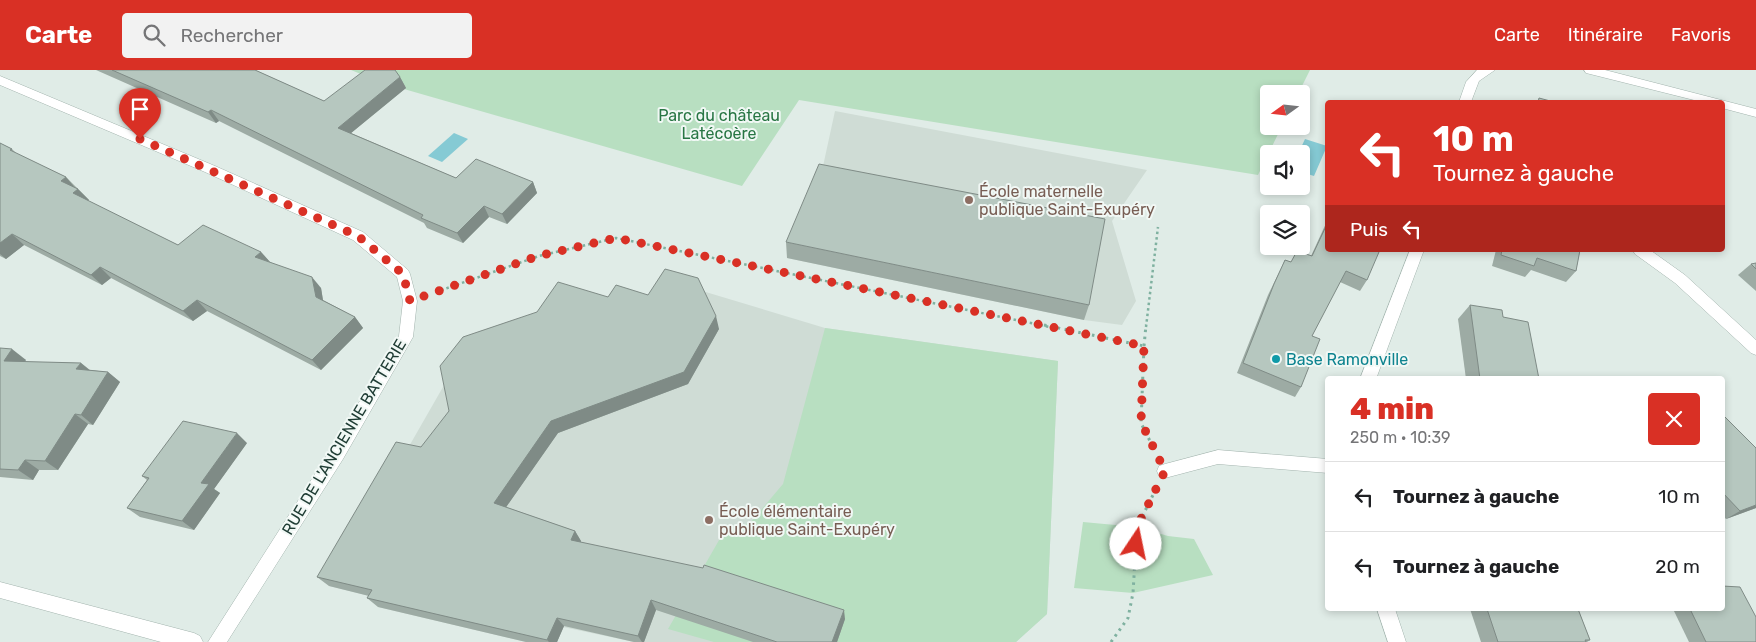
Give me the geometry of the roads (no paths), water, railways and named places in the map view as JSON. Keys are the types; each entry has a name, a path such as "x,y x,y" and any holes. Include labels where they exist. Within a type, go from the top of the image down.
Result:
{"street":[{"path":"1466,100 1472,80 1477,75 1489,70"},
{"path":"1590,70 1708,100"},
{"name":"RUE DE L'ANCIENNE BATTERIE","path":"0,80 210,169 358,236 403,274 410,301 406,337 337,454 217,642"},
{"path":"1725,105 1756,113"},
{"path":"1369,376 1416,252"},
{"path":"1643,252 1680,279 1756,349"},
{"path":"1165,471 1218,457 1325,466"},
{"path":"0,590 194,642"},
{"path":"1387,611 1397,642"}],"water":[{"path":"454,133 468,139 442,162 428,156"},
{"path":"1305,139 1325,145 1325,151 1314,176 1310,175 1310,145 1302,145"}],"place":[{"name":"École maternelle publique Saint-Exupéry","path":"969,200"},
{"name":"Base Ramonville","path":"1276,359"},
{"name":"École élémentaire publique Saint-Exupéry","path":"709,520"}],"park label":[{"name":"Parc du château Latécoère","path":"719,124"}]}
